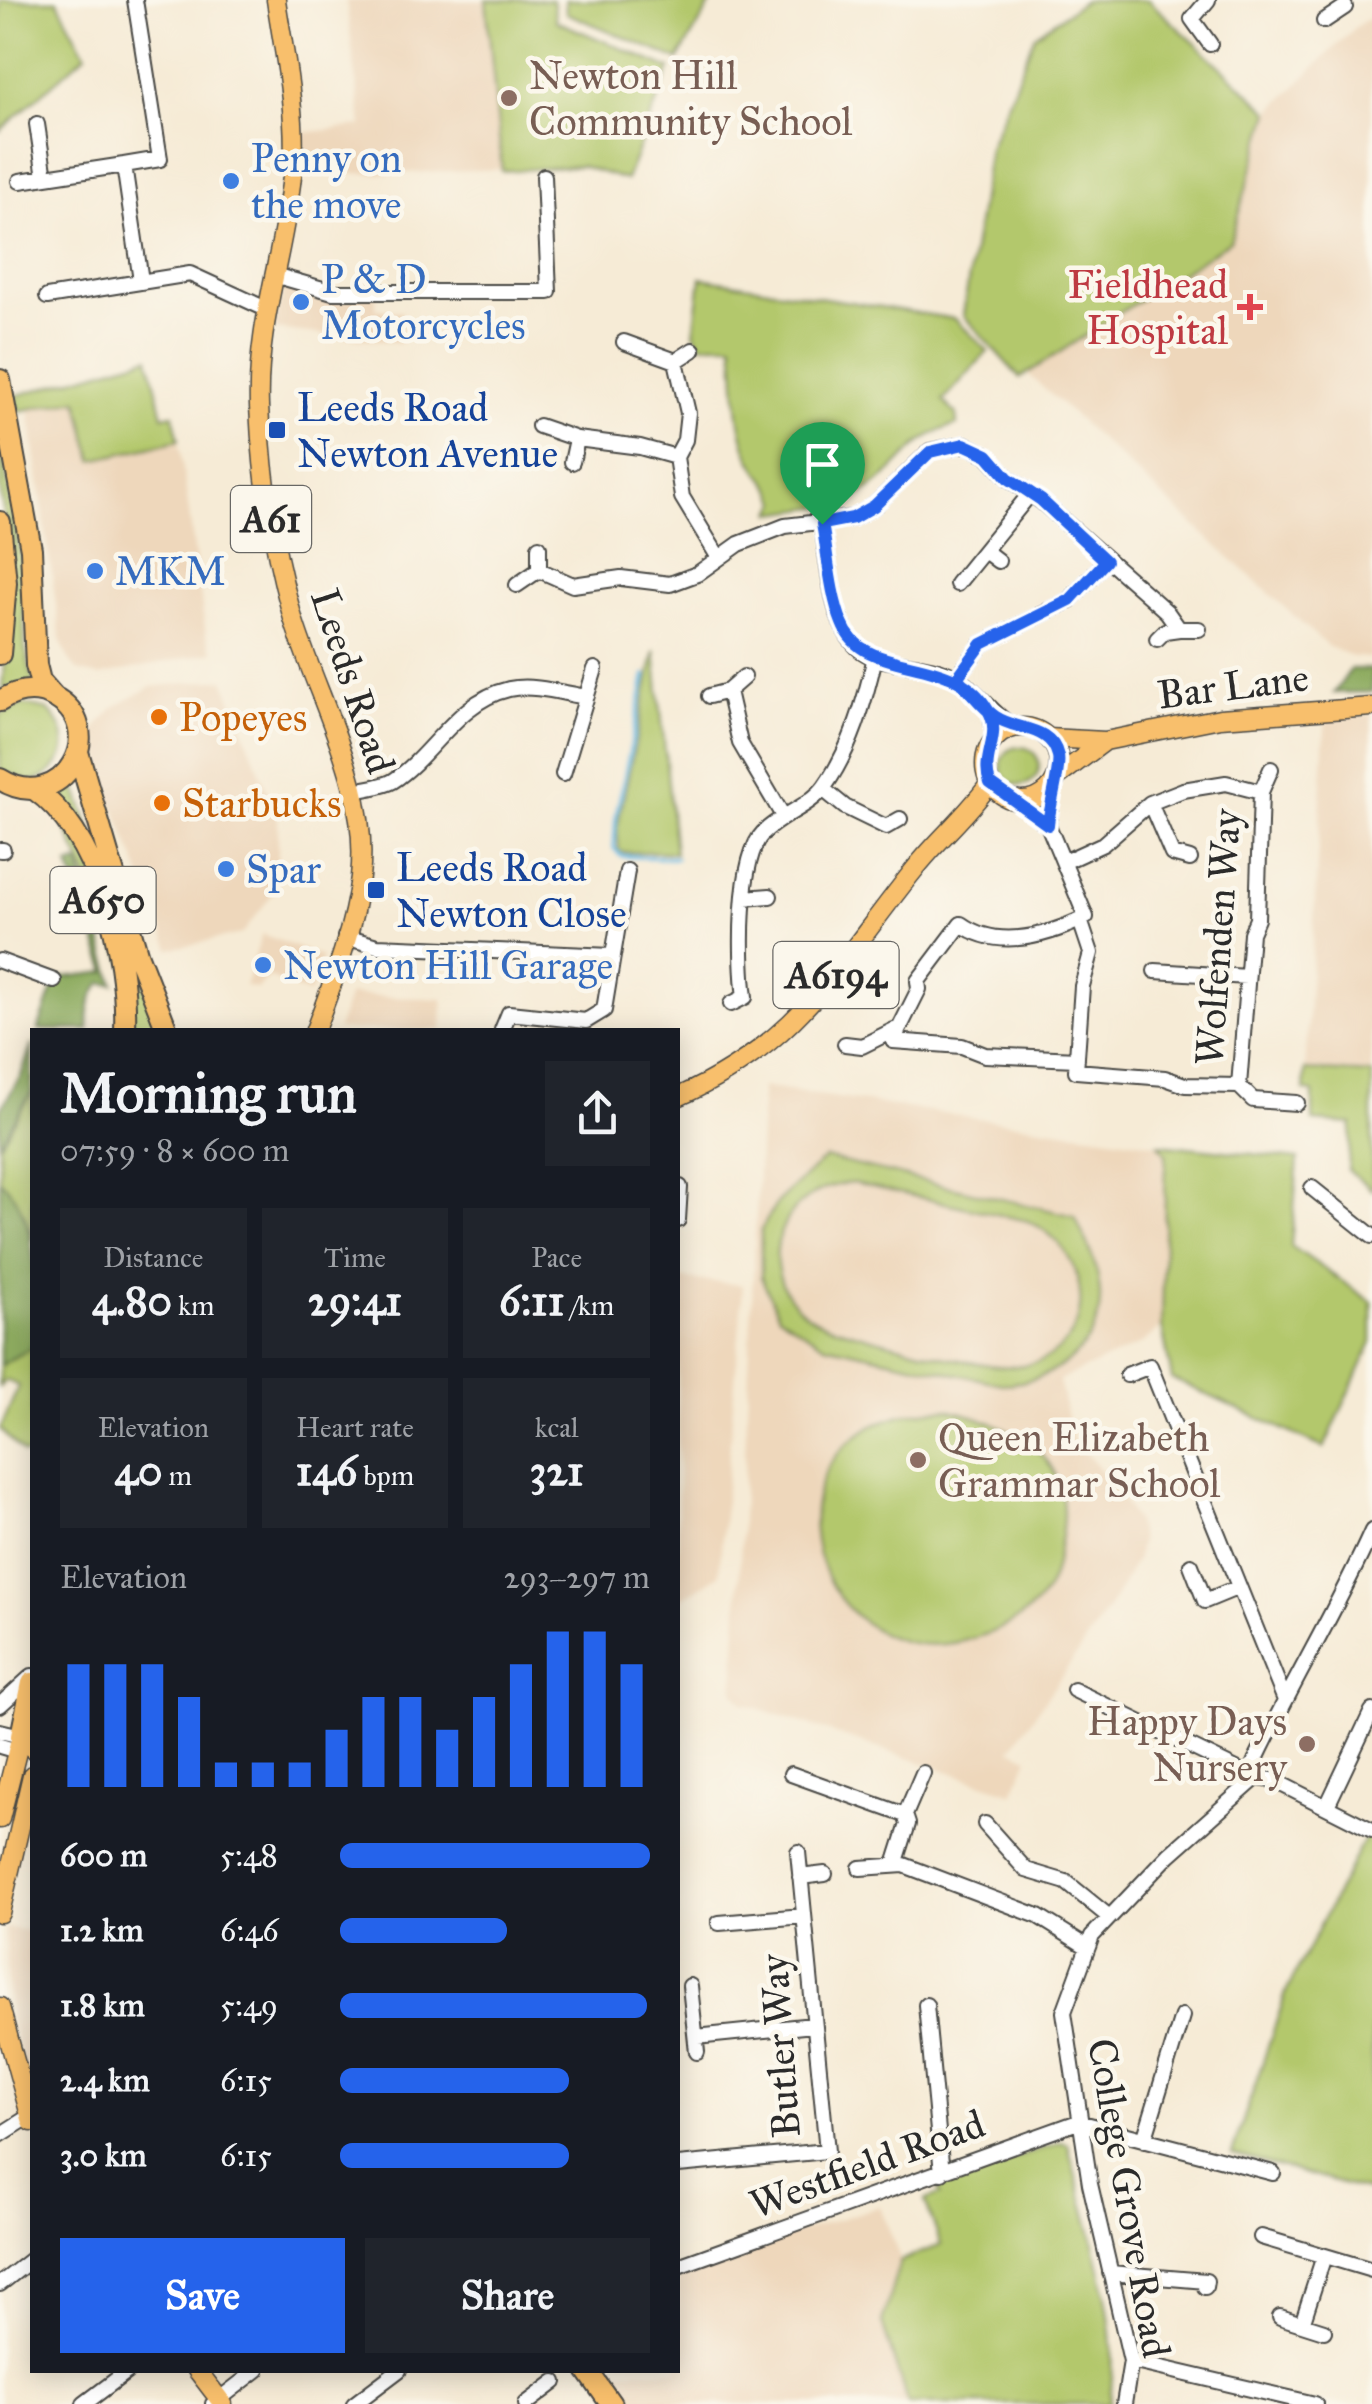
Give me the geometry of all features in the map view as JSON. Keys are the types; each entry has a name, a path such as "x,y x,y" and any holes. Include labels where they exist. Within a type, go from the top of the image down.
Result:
{"highway":[{"path":"0,380 31,549 36,665 40,682 74,716 78,752 58,781 34,789 1,780"},
{"path":"0,522 6,583 0,654"},
{"path":"0,701 22,692 54,697"},
{"name":"A650","path":"78,752 134,944 166,1028"},
{"name":"A650","path":"34,789 68,822 98,886 123,961 125,1028"},
{"path":"158,1009 176,1028"},
{"path":"17,1744 30,1688"},
{"path":"590,2373 611,2404"}],"main road":[{"name":"Leeds Road","path":"276,0 293,159 260,336 266,489 277,553 306,660 355,791 360,876 346,937 314,1028"},
{"name":"Bar Lane","path":"1048,738 1105,741 1220,718 1372,707"},
{"name":"A6194","path":"1015,728 1033,730 1048,738"},
{"path":"995,740 1015,728"},
{"path":"1048,738 1058,757 1054,782"},
{"name":"A6194","path":"680,1096 753,1056 820,997 922,859 965,819 990,783 986,760 995,740"},
{"name":"Bar Lane","path":"1054,782 1105,741"},
{"name":"A6194","path":"965,819 1014,800 1035,799 1054,782"},
{"path":"990,783 1014,800"},
{"path":"0,1818 17,1744"},
{"path":"0,1913 30,1784"},
{"path":"0,2006 30,2115"},
{"path":"199,2373 218,2402"}],"street":[{"path":"20,181 160,159 136,0"},
{"path":"1208,0 1192,19 1210,44"},
{"path":"1322,0 1334,14"},
{"path":"37,124 45,177"},
{"path":"124,165 141,281"},
{"path":"274,274 334,292 549,292 544,176"},
{"path":"47,297 190,274 266,309"},
{"path":"624,342 676,361"},
{"path":"676,361 693,350"},
{"path":"676,361 688,414 685,440 676,457 688,510 719,558"},
{"path":"539,426 577,439 640,446 676,457"},
{"path":"572,462 577,439"},
{"path":"539,570 573,584 621,578 670,584 739,544 785,526 853,518 874,506 930,452 949,444 964,444 988,455 1106,561 1135,579 1180,630"},
{"path":"957,584 991,556 1029,494"},
{"path":"822,524 842,623 852,640 875,657 957,678 991,714 1015,728"},
{"path":"538,547 539,570"},
{"path":"957,678 982,644 1070,600 1106,561"},
{"path":"518,585 539,570"},
{"path":"1158,639 1165,632 1199,628"},
{"path":"731,1004 745,998 744,898 749,858 761,834 823,789 859,716 875,657"},
{"path":"563,774 595,669"},
{"path":"709,696 728,691 744,677"},
{"path":"355,791 392,782 464,712 488,697 510,689 538,688 586,697"},
{"path":"728,691 740,743 783,816"},
{"path":"991,714 995,740"},
{"name":"Wolfenden Way","path":"1239,1086 1247,978 1257,919 1262,792 1271,770"},
{"path":"1048,825 1054,782"},
{"name":"Wolfenden Way","path":"1066,862 1104,844 1150,803 1183,790 1226,783 1262,792"},
{"path":"823,789 846,807 886,827 900,820"},
{"path":"1014,800 1048,825 1086,917 1035,939 976,935 960,924 918,982 919,989 892,1040 962,1046 986,1055 1077,1058 1082,986 1091,953 1080,920"},
{"path":"1150,803 1172,854 1190,859"},
{"path":"503,1028 509,1014 586,1022 601,1013 627,871"},
{"path":"744,898 770,896"},
{"path":"346,937 377,946 612,956"},
{"path":"0,961 54,981"},
{"path":"1154,971 1247,978"},
{"path":"844,1044 862,1046 894,1030"},
{"name":"Wolfenden Way","path":"1077,1058 1076,1070 1165,1078 1185,1085 1239,1086 1253,1100 1297,1103"},
{"path":"1312,1188 1372,1236"},
{"path":"1127,1375 1150,1366 1284,1698"},
{"path":"1253,1775 1284,1698 1334,1615 1372,1531"},
{"path":"1191,1565 1205,1600 1239,1587"},
{"path":"0,1704 30,1681"},
{"path":"1074,1690 1253,1775 1273,1780 1372,1830"},
{"path":"1327,1806 1372,1711"},
{"path":"895,1865 908,1824 905,1815 923,1772"},
{"path":"792,1774 905,1815"},
{"name":"College Grove Road","path":"1124,2404 1132,2361 1078,2122 1064,2012 1086,1946 1108,1916 1253,1775"},
{"path":"985,1824 1026,1870 1066,1882 1108,1916"},
{"name":"Butler Way","path":"680,2165 827,2151 798,1852"},
{"path":"860,1868 895,1865 1038,1916 1086,1946"},
{"path":"800,1877 825,1874"},
{"path":"719,1923 804,1916"},
{"path":"690,1986 696,2044 813,2026"},
{"path":"926,2005 942,2173"},
{"path":"1144,2140 1182,2016"},
{"path":"0,2135 30,2120"},
{"path":"1078,2122 1274,2173"},
{"name":"Westfield Road","path":"680,2265 1078,2122"},
{"path":"1261,2237 1372,2270"},
{"path":"1302,2324 1324,2256"},
{"path":"0,2284 30,2261"},
{"path":"1110,2274 1206,2280 1205,2287"},
{"path":"1280,2318 1324,2330"},
{"path":"1132,2361 1314,2404"},
{"path":"84,2404 125,2373"},
{"path":"218,2402 252,2373"},
{"path":"354,2404 396,2373"},
{"path":"526,2404 555,2382"}],"shaded area":[{"name":"Newton Hill Community School","path":"346,0 553,0 556,21 670,69 626,180 581,166 376,174 293,171 293,134 362,126"},
{"name":"Fieldhead Hospital","path":"1372,16 1372,658 1353,657 1327,646 1027,373 1229,241 1270,112 1354,28"},
{"path":"285,284 376,295 376,309 402,312 402,343 274,329"},
{"path":"78,400 93,459 179,440 206,635 213,652 99,676 78,671 69,660 61,641 29,409"},
{"path":"224,679 278,819 278,887 242,934 170,949 116,811 101,789 92,733 113,708 151,687"},
{"path":"1326,713 1372,715 1372,1074 1305,1070"},
{"path":"262,934 322,957 309,994 269,977 257,989 245,986"},
{"path":"349,995 443,999 442,1028 338,1028"},
{"name":"Queen Elizabeth Grammar School","path":"762,1087 1159,1144 1166,1154 1162,1327 1141,1344 1059,1380 1072,1439 1112,1482 1136,1522 1141,1540 1136,1560 1108,1609 1011,1749 1028,1757 1013,1793 743,1703 734,1691"},
{"path":"680,1278 743,1285 719,1575 682,1598"},
{"path":"5,1928 30,1931 30,2090 9,2015"},
{"path":"1061,2142 1068,2144 1110,2317 1107,2404 623,2404 601,2373 680,2373 680,2270 880,2206 901,2261 961,2237"}],"green space":[{"path":"0,0 57,0 86,54 0,131"},
{"path":"486,0 553,0 556,21 670,69 626,180 581,166 502,171"},
{"path":"565,0 713,0 678,60 566,13"},
{"path":"1085,0 1148,0 1270,112 1230,241 1020,378 963,315 989,148 1035,35"},
{"path":"701,278 955,319 988,351 943,401 956,414 957,425 929,436 883,479 860,494 824,506 773,513 778,502 744,442 733,344 701,344 694,333"},
{"path":"149,357 163,416 173,414 179,440 93,460 78,400 18,411 15,396"},
{"path":"0,440 22,563 25,648 34,684 2,689 11,578 0,486"},
{"path":"655,650 675,853 619,852 617,828"},
{"path":"1351,669 1372,669 1372,692 1334,693"},
{"path":"22,704 48,710 57,720 64,742 60,762 31,782 0,771 0,714"},
{"path":"1020,747 1033,753 1039,766 1033,779 1020,785 1007,779 1001,766 1007,753"},
{"path":"73,779 159,1028 129,1028 127,970 49,789"},
{"path":"79,863 114,984 102,983 95,993 89,1028 39,1028 57,978 107,972 69,865"},
{"path":"30,1050 30,1094 0,1144 0,1109 21,1076"},
{"path":"1305,1070 1372,1074 1372,1190 1348,1170 1352,1124 1313,1121 1313,1092 1304,1091"},
{"path":"30,1094 30,1234 24,1214 0,1180 0,1145"},
{"path":"1159,1144 1298,1159 1291,1246 1372,1302 1372,1342 1324,1448 1172,1379 1162,1327 1166,1154"},
{"path":"825,1158 1075,1216 1099,1284 1100,1305 1095,1325 1087,1341 1059,1367 1022,1382 1002,1384 825,1345 779,1316 761,1277 761,1230 778,1201","holes":["853,1183 1028,1221 1051,1236 1067,1255 1077,1278 1080,1301 1076,1324 1065,1343 1045,1358 1018,1366 953,1358 829,1326 803,1311 786,1291 778,1268 778,1245 786,1222 801,1203 824,1189"]},
{"path":"0,1180 14,1197 30,1236 30,1348 0,1365"},
{"path":"30,1348 30,1453 24,1454 0,1429 19,1386 6,1380 0,1387 0,1366"},
{"path":"948,1409 1000,1426 1022,1438 1053,1469 1061,1491 1063,1516 1057,1560 1046,1592 1026,1613 1007,1625 963,1641 907,1642 863,1621 832,1586 816,1541 818,1495 839,1453 881,1422"},
{"path":"1369,1829 1372,2192 1232,2154 1286,1993"},
{"path":"1061,2142 1068,2144 1108,2306 1112,2339 1109,2404 908,2404 882,2323 900,2261 941,2245 925,2200 940,2195 937,2186"}],"waterway":[{"path":"646,675 616,817 614,848 621,856 676,858"}],"place":[{"name":"Newton Hill Community School","path":"509,98"},
{"name":"Penny on the move","path":"231,181"},
{"name":"P & D Motorcycles","path":"301,302"},
{"name":"Fieldhead Hospital","path":"1250,307"},
{"name":"Leeds Road Newton Avenue","path":"277,430"},
{"name":"MKM","path":"95,571"},
{"name":"Popeyes","path":"159,717"},
{"name":"Starbucks","path":"162,803"},
{"name":"Spar","path":"226,869"},
{"name":"Leeds Road Newton Close","path":"376,890"},
{"name":"Newton Hill Garage","path":"263,965"},
{"name":"Queen Elizabeth Grammar School","path":"918,1460"},
{"name":"Happy Days Nursery","path":"1307,1744"}],"route":[{"path":"822,524 842,623 852,640 875,657 957,678 984,703 991,714 995,740 986,760 990,783 1048,825 1052,786 1059,767 1054,746 1041,733 1015,728 991,714 957,678 982,644 1070,600 1106,561 1041,500 1008,478 988,455 964,444 949,444 930,452 874,506 853,518 822,524"}]}
